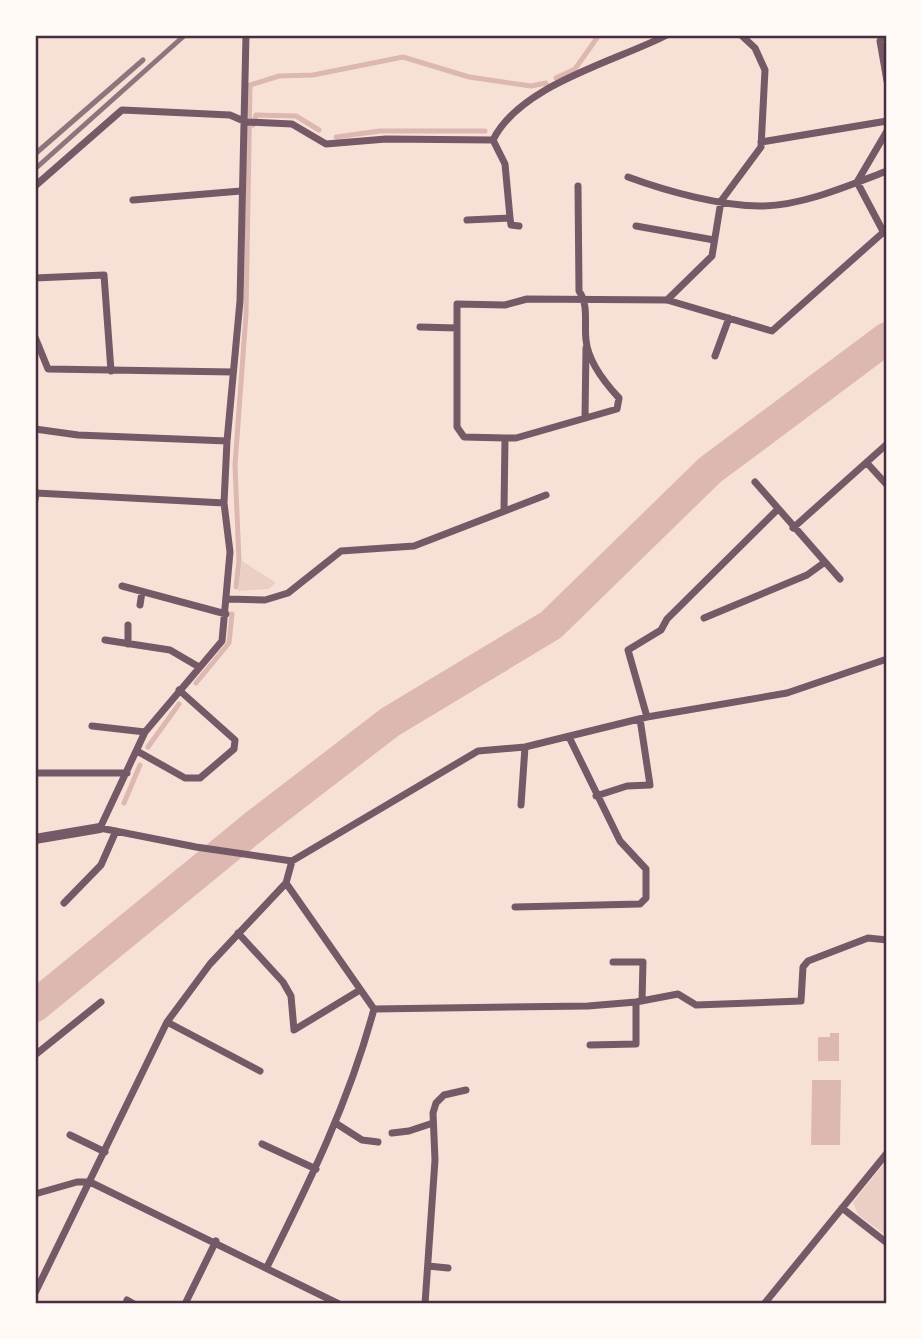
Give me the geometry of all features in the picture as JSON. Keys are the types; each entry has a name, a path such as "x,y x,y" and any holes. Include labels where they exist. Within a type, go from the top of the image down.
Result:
{"street":[{"path":"100,828 145,732 222,641 228,599 230,552 225,503 227,441 240,301 246,35 254,35"},
{"path":"493,140 511,116 541,92 667,35"},
{"path":"667,300 712,256 721,201 761,147 765,70 755,48 741,35"},
{"path":"885,36 880,41 887,81"},
{"path":"35,186 122,110 230,115 244,122 292,124 326,144 386,139 493,140"},
{"path":"761,142 887,121"},
{"path":"858,182 887,131"},
{"path":"493,140 506,172 512,225 519,226"},
{"path":"628,177 652,186 721,201 765,206 858,182 887,171"},
{"path":"586,344 602,380 619,398 617,409 516,438 464,436 457,427 457,304 505,305 527,299 667,300 772,331 885,231 858,182"},
{"path":"578,186 579,291 584,299 586,344 585,418"},
{"path":"133,200 241,191"},
{"path":"467,220 510,218"},
{"path":"636,226 714,240"},
{"path":"35,278 104,275 111,371"},
{"path":"715,356 729,318"},
{"path":"420,327 457,328"},
{"path":"35,337 48,369 233,372"},
{"path":"35,429 78,435 227,441"},
{"path":"504,511 505,438"},
{"path":"793,528 887,444"},
{"path":"867,463 887,485"},
{"path":"755,482 840,579"},
{"path":"35,494 225,503"},
{"path":"228,599 265,600 288,593 341,551 414,546 546,495"},
{"path":"596,796 627,786 650,785 643,718 628,650 661,629 667,619 777,510"},
{"path":"704,618 807,575 825,562"},
{"path":"122,586 226,614"},
{"path":"140,605 142,592"},
{"path":"128,625 128,644"},
{"path":"105,640 170,650 199,667"},
{"path":"35,839 100,828 195,847 292,861 478,751 525,747 643,718 787,693 887,659"},
{"path":"137,751 185,778 200,778 234,749 235,740 179,690"},
{"path":"92,726 145,732"},
{"path":"515,907 640,904 646,898 646,869 620,841 569,737"},
{"path":"522,805 525,747"},
{"path":"35,773 127,773"},
{"path":"64,903 101,865 116,831"},
{"path":"35,1293 167,1022 186,993 286,883 292,861"},
{"path":"286,883 374,1009"},
{"path":"238,933 283,982 291,996 294,1030 360,990"},
{"path":"374,1009 468,1010 639,1001 678,994 696,1005 801,1001 803,967 808,961 868,938 887,940"},
{"path":"590,1045 636,1044 643,962 613,962"},
{"path":"35,1055 101,1002"},
{"path":"267,1267 337,1124 360,1062 374,1009"},
{"path":"167,1022 260,1072"},
{"path":"425,1304 435,1160 433,1123 436,1103 444,1095 466,1090"},
{"path":"391,1133 409,1131 433,1123"},
{"path":"337,1124 362,1140 378,1142"},
{"path":"70,1135 104,1152"},
{"path":"262,1144 316,1169"},
{"path":"764,1304 887,1153"},
{"path":"35,1194 77,1182 90,1182 216,1241 339,1304"},
{"path":"842,1208 887,1243"},
{"path":"185,1304 216,1241"},
{"path":"428,1266 448,1268"}],"shaded area":[{"path":"242,561 276,582 269,589 238,591"},
{"path":"830,1033 839,1033 839,1061 818,1061 818,1037 830,1037"},
{"path":"812,1080 841,1080 840,1145 811,1145"},
{"path":"887,1160 887,1236 858,1215 853,1202"}],"waterway":[{"path":"556,78 575,69 599,35"},
{"path":"236,587 239,561 235,465 246,314 250,85 279,76 313,75 403,57 469,77 531,86 546,83"},
{"path":"253,125 256,115 296,116 319,130"},
{"path":"336,137 380,131 485,131"},
{"path":"35,1006 256,825 390,722 551,625 710,470 887,338"},
{"path":"196,683 229,643 232,614"},
{"path":"148,747 179,704"},
{"path":"124,803 140,765"}],"railway":[{"path":"35,169 185,35"},
{"path":"35,154 143,60"}]}
